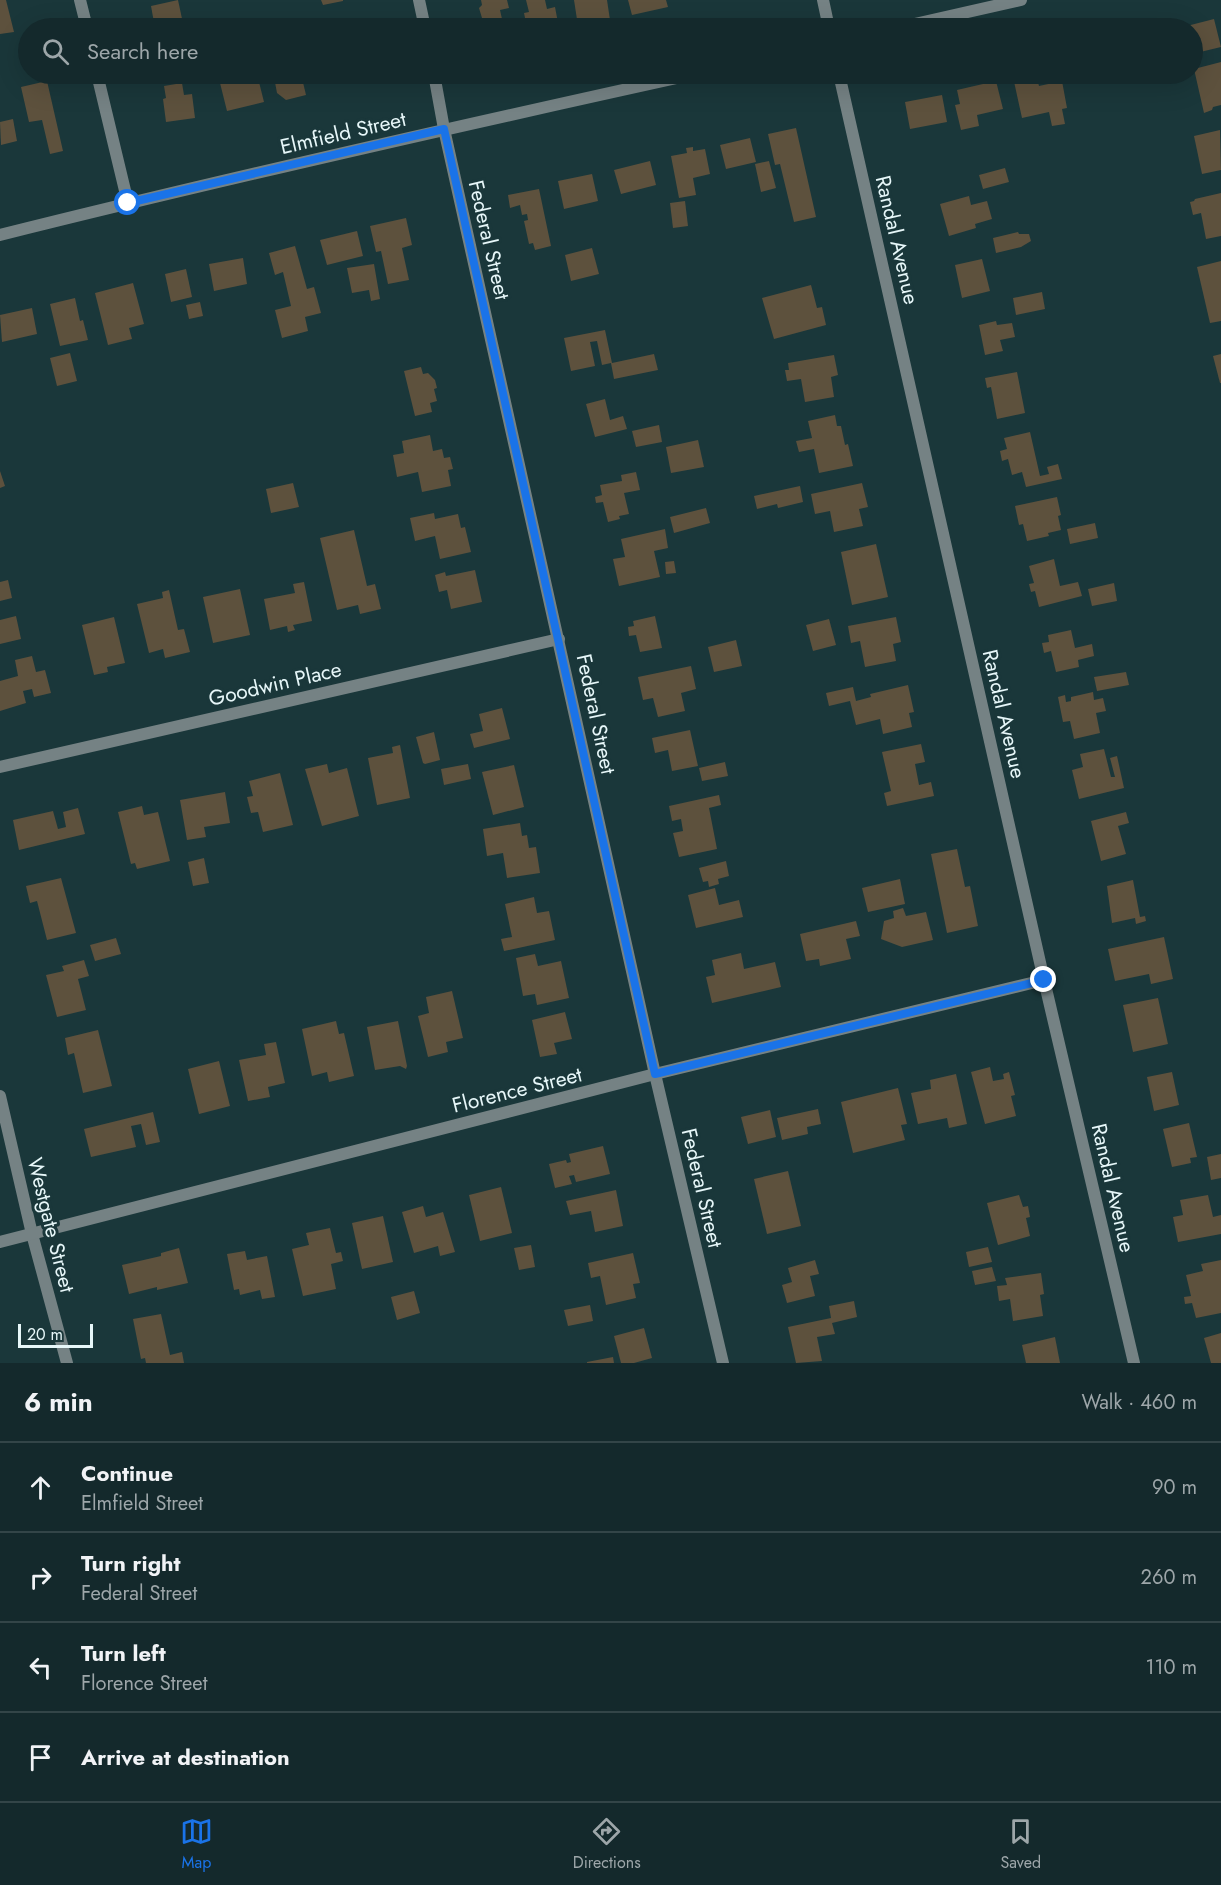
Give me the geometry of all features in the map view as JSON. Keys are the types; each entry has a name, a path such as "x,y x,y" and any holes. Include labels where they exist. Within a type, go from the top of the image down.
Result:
{"street":[{"path":"80,0 84,18"},
{"path":"419,0 423,18"},
{"path":"824,0 827,18"},
{"path":"941,18 1021,0"},
{"path":"99,84 128,203"},
{"name":"Federal Street","path":"436,84 655,1074 723,1363"},
{"name":"Elmfield Street","path":"0,235 444,129 649,84"},
{"name":"Randal Avenue","path":"841,84 1044,980 1134,1363"},
{"name":"Goodwin Place","path":"0,767 559,639"},
{"name":"Florence Street","path":"0,1242 655,1074 1044,980"},
{"name":"Westgate Street","path":"0,1096 32,1234 67,1363"}],"building":[{"path":"0,0 6,0 14,32 0,34"},
{"path":"178,0 182,18 153,18 151,6"},
{"path":"321,0 343,0 343,1 323,5"},
{"path":"481,0 507,0 509,8 500,10 502,18 482,18 479,8 482,5"},
{"path":"526,0 545,0 547,9 555,7 557,18 525,18 524,13 529,12"},
{"path":"574,0 607,0 610,18 577,18"},
{"path":"628,0 666,0 668,7 632,15"},
{"path":"1214,19 1221,47 1203,51 1203,22"},
{"path":"1221,62 1221,105 1204,113 1197,84 1203,84 1203,67"},
{"path":"48,84 63,151 50,154 42,120 29,122 21,87"},
{"path":"182,84 184,95 192,94 195,118 166,122 164,86"},
{"path":"220,84 260,84 264,102 227,111"},
{"path":"275,84 303,84 306,95 286,100 277,93"},
{"path":"983,84 997,84 1003,109 977,115 979,126 961,130 955,105 960,104 957,90"},
{"path":"1015,84 1038,84 1039,86 1063,84 1067,108 1062,109 1065,124 1052,126 1049,112 1022,118"},
{"path":"942,95 947,122 910,129 905,102"},
{"path":"13,119 17,141 1,145 0,122"},
{"path":"796,128 816,217 794,222 780,164 775,165 768,134"},
{"path":"1220,130 1221,170 1202,174 1194,136"},
{"path":"750,138 756,162 726,169 720,145"},
{"path":"693,147 693,151 705,149 710,174 693,178 696,195 679,198 671,156 687,153 686,148"},
{"path":"650,161 656,185 621,194 614,170"},
{"path":"769,161 776,188 761,192 755,164"},
{"path":"1005,168 1009,182 983,189 979,175"},
{"path":"592,174 598,201 564,209 558,181"},
{"path":"539,189 551,246 535,250 533,243 529,244 524,221 528,220 527,214 522,215 520,205 510,208 508,195"},
{"path":"1221,193 1221,236 1206,239 1201,213 1193,215 1190,202"},
{"path":"969,196 971,205 987,201 992,219 975,224 976,228 949,236 940,204"},
{"path":"685,201 688,226 673,228 670,203"},
{"path":"406,218 412,245 402,248 409,280 388,284 381,251 376,252 370,226"},
{"path":"357,231 363,256 327,265 320,240"},
{"path":"1018,232 1029,234 1031,241 1021,247 996,253 993,238"},
{"path":"295,246 307,289 314,287 321,313 305,317 308,331 282,338 275,310 291,306 283,272 275,275 269,253"},
{"path":"592,248 599,274 571,281 565,255"},
{"path":"243,258 247,284 214,291 209,264"},
{"path":"982,259 990,291 962,298 955,265"},
{"path":"1221,261 1221,321 1210,323 1197,267"},
{"path":"374,264 380,299 371,301 369,290 352,293 347,268"},
{"path":"186,269 192,297 171,302 165,274"},
{"path":"133,283 144,324 129,328 132,339 108,345 95,293"},
{"path":"811,285 817,308 822,307 826,325 774,339 762,298"},
{"path":"1042,292 1045,309 1016,315 1013,298"},
{"path":"75,298 80,321 83,320 88,340 60,346 50,304"},
{"path":"200,302 203,316 189,319 186,305"},
{"path":"32,308 37,334 2,342 0,315"},
{"path":"996,321 997,325 1012,323 1015,337 1000,340 1003,351 985,355 979,325"},
{"path":"605,330 612,363 654,354 658,370 614,379 611,363 602,365 597,341 590,342 595,366 571,371 564,338"},
{"path":"70,353 77,381 57,386 50,358"},
{"path":"1221,354 1221,383 1220,383 1213,356"},
{"path":"834,355 838,375 831,377 834,397 805,402 801,379 787,381 785,370 789,370 788,363"},
{"path":"421,367 423,374 428,373 435,380 437,388 434,389 437,401 430,403 432,412 415,416 404,371"},
{"path":"1017,372 1025,413 997,419 991,387 987,388 985,378"},
{"path":"605,399 610,420 623,416 627,429 595,437 586,404"},
{"path":"835,415 837,426 841,426 845,445 848,444 853,466 819,473 814,449 799,452 796,441 812,438 808,421"},
{"path":"659,425 662,442 636,447 632,431"},
{"path":"1030,432 1040,476 1049,474 1047,467 1058,464 1062,479 1026,487 1022,472 1012,475 1008,459 1002,461 1000,451 1007,449 1004,438"},
{"path":"430,435 433,451 442,449 444,458 450,457 453,469 448,470 451,486 422,492 418,472 397,477 393,455 404,453 402,441"},
{"path":"698,440 704,467 671,473 666,447"},
{"path":"0,471 5,486 0,488"},
{"path":"636,472 640,490 624,493 629,514 608,522 603,502 596,503 595,497 602,495 600,485 622,481 621,475"},
{"path":"293,483 299,507 271,513 266,489"},
{"path":"862,483 868,507 859,509 863,526 834,532 830,511 815,514 811,494"},
{"path":"800,486 803,502 778,508 777,504 757,509 754,496"},
{"path":"1057,497 1061,515 1058,516 1061,530 1048,533 1049,536 1027,541 1023,524 1019,525 1015,506"},
{"path":"706,508 710,523 674,533 670,517"},
{"path":"434,513 435,519 458,514 461,528 465,527 471,552 440,559 435,536 415,541 410,518"},
{"path":"1095,523 1098,538 1070,544 1067,529"},
{"path":"665,529 668,548 654,551 660,577 619,586 613,559 625,557 621,539"},
{"path":"354,530 367,586 375,584 381,609 360,614 358,605 337,610 320,538"},
{"path":"876,544 888,597 852,605 841,552"},
{"path":"1054,559 1060,586 1078,582 1082,596 1039,607 1035,591 1031,592 1029,584 1034,583 1029,566"},
{"path":"674,561 676,573 666,574 665,562"},
{"path":"475,570 482,602 451,609 447,590 439,592 435,575 445,572 446,576"},
{"path":"8,580 12,598 0,601 0,582"},
{"path":"304,582 312,621 293,625 295,630 288,632 287,626 270,630 264,599 295,593 293,584"},
{"path":"1114,583 1117,601 1092,606 1088,589"},
{"path":"240,589 250,635 213,643 203,597"},
{"path":"169,590 178,630 184,629 190,652 165,658 163,649 149,653 137,604 163,598 162,592"},
{"path":"16,616 21,639 0,644 0,620"},
{"path":"655,616 662,648 640,652 636,635 629,636 628,627 634,626 633,621"},
{"path":"114,617 125,663 107,667 108,672 94,675 82,625"},
{"path":"896,617 901,642 893,644 896,661 865,667 860,641 851,643 848,626"},
{"path":"829,619 836,645 813,651 806,625"},
{"path":"1071,630 1075,648 1092,644 1094,656 1078,660 1079,667 1056,672 1051,651 1044,653 1042,643 1049,642 1048,635"},
{"path":"736,640 742,666 714,672 708,647"},
{"path":"32,656 36,672 45,670 51,693 34,697 32,689 23,691 26,703 0,711 0,681 18,676 15,660"},
{"path":"691,666 696,689 681,693 685,711 658,717 653,698 643,700 638,677"},
{"path":"1126,672 1129,685 1097,691 1094,677"},
{"path":"908,685 914,712 909,713 912,727 883,734 880,719 856,725 850,701 829,706 826,693 853,687 856,701 871,697 870,694"},
{"path":"1093,692 1094,700 1103,698 1106,711 1096,713 1100,733 1074,739 1070,721 1063,722 1058,697 1065,695 1066,702 1071,701 1071,697"},
{"path":"502,708 510,739 474,748 470,734 483,731 479,714"},
{"path":"690,730 698,766 672,771 668,750 655,753 652,738"},
{"path":"434,732 440,760 425,764 416,737"},
{"path":"921,744 925,762 915,764 919,785 931,782 934,796 887,806 884,793 891,791 882,752"},
{"path":"400,745 410,798 377,805 368,758 393,753 392,747"},
{"path":"1104,749 1111,777 1115,777 1110,758 1117,756 1124,788 1079,799 1072,770 1083,767 1080,754"},
{"path":"725,762 728,776 702,781 699,768"},
{"path":"327,764 329,773 347,768 359,816 322,826 305,769"},
{"path":"468,764 471,779 444,785 441,769"},
{"path":"514,765 524,807 493,815 482,772"},
{"path":"280,773 293,825 263,832 258,812 251,813 247,797 253,796 249,781"},
{"path":"225,792 230,823 204,827 206,837 187,840 180,800"},
{"path":"719,795 721,805 709,808 717,849 679,857 673,833 683,831 681,819 672,821 669,806"},
{"path":"142,806 144,815 158,812 170,861 137,869 135,863 131,864 118,812"},
{"path":"78,808 85,834 19,850 13,820 53,811 58,829 66,827 63,812"},
{"path":"1126,812 1129,823 1118,826 1126,854 1101,861 1091,821"},
{"path":"520,823 522,836 527,835 529,848 536,847 540,873 507,878 503,853 487,856 483,829"},
{"path":"957,849 965,887 970,886 978,926 947,933 931,854"},
{"path":"204,858 209,883 193,886 188,862"},
{"path":"726,861 729,876 718,879 719,884 709,887 708,881 703,882 699,868"},
{"path":"61,878 76,933 47,940 37,901 30,903 26,886"},
{"path":"900,879 905,904 868,912 862,888"},
{"path":"1133,880 1140,917 1145,916 1146,921 1136,924 1135,918 1112,923 1107,886"},
{"path":"715,888 719,905 739,900 743,917 696,928 688,895"},
{"path":"534,897 537,913 549,911 555,940 504,951 501,939 512,937 505,904"},
{"path":"903,908 906,916 926,912 933,940 902,947 881,939 884,921 894,918 893,911"},
{"path":"856,921 860,936 846,939 851,959 820,966 819,959 806,961 800,934"},
{"path":"1164,937 1173,979 1151,984 1149,974 1115,981 1108,949"},
{"path":"116,938 121,954 95,961 90,945"},
{"path":"741,953 744,969 775,962 781,987 712,1003 706,977 715,975 712,960"},
{"path":"535,954 538,966 561,961 569,998 537,1005 535,994 523,996 516,958"},
{"path":"84,960 89,976 78,979 86,1010 57,1017 46,975 64,971 62,966"},
{"path":"452,991 463,1038 446,1042 448,1052 428,1057 418,1016 429,1013 426,997"},
{"path":"1158,998 1168,1044 1133,1052 1123,1005"},
{"path":"565,1012 572,1039 554,1043 557,1054 540,1057 532,1020"},
{"path":"336,1021 339,1034 344,1033 354,1076 329,1082 327,1072 312,1076 302,1029"},
{"path":"398,1021 406,1069 400,1066 375,1070 367,1027"},
{"path":"98,1030 112,1086 83,1093 74,1053 68,1055 65,1038"},
{"path":"276,1042 285,1083 268,1087 270,1097 248,1101 239,1060 266,1055 264,1044"},
{"path":"219,1061 230,1106 199,1114 188,1069"},
{"path":"990,1067 993,1081 1004,1079 1003,1074 1009,1072 1015,1095 1011,1096 1016,1116 985,1124 971,1072"},
{"path":"1172,1072 1179,1105 1154,1111 1147,1077"},
{"path":"956,1074 967,1124 949,1128 947,1118 918,1124 911,1093 931,1089 930,1080"},
{"path":"898,1088 907,1124 901,1125 905,1140 853,1153 841,1102"},
{"path":"818,1109 821,1124 807,1127 808,1134 782,1140 777,1118"},
{"path":"770,1110 776,1137 748,1144 741,1117"},
{"path":"153,1112 160,1142 146,1145 141,1124 131,1126 136,1147 91,1157 84,1129"},
{"path":"1189,1123 1197,1157 1190,1158 1191,1163 1172,1167 1163,1129"},
{"path":"603,1146 610,1174 576,1182 574,1175 569,1176 572,1184 555,1188 549,1164 566,1160 567,1163 571,1162 569,1154"},
{"path":"1221,1154 1221,1178 1211,1180 1207,1157"},
{"path":"788,1171 801,1226 767,1234 754,1179"},
{"path":"501,1187 512,1233 480,1241 469,1195"},
{"path":"616,1190 623,1226 595,1232 591,1211 570,1215 566,1201"},
{"path":"1019,1195 1023,1207 1028,1206 1030,1217 1026,1218 1030,1236 998,1245 987,1203"},
{"path":"1208,1195 1213,1217 1221,1215 1221,1234 1178,1242 1173,1217 1183,1215 1180,1200"},
{"path":"423,1206 426,1217 443,1212 455,1252 440,1256 438,1246 414,1253 402,1212"},
{"path":"383,1216 393,1262 362,1269 352,1223"},
{"path":"330,1228 336,1253 341,1252 343,1261 331,1264 336,1289 303,1296 292,1249 309,1245 306,1233"},
{"path":"531,1245 535,1267 519,1270 514,1248"},
{"path":"988,1247 992,1262 969,1267 966,1252"},
{"path":"179,1248 188,1283 129,1294 122,1265 161,1256 161,1253"},
{"path":"245,1251 247,1260 267,1256 275,1297 262,1299 260,1290 240,1295 239,1289 234,1290 227,1254"},
{"path":"633,1253 640,1283 633,1284 636,1298 606,1305 600,1276 591,1278 588,1263"},
{"path":"815,1260 819,1274 810,1276 815,1296 787,1303 782,1285 792,1282 788,1268"},
{"path":"1221,1260 1221,1313 1196,1318 1192,1303 1185,1304 1184,1297 1191,1296 1186,1275 1203,1271 1201,1264"},
{"path":"992,1267 996,1281 975,1285 972,1271"},
{"path":"1041,1273 1044,1294 1040,1295 1043,1316 1013,1321 1010,1299 999,1301 997,1286 1007,1285 1005,1278"},
{"path":"414,1291 420,1313 397,1320 391,1297"},
{"path":"854,1301 857,1317 832,1323 835,1334 817,1337 822,1361 796,1363 788,1327 831,1318 829,1306"},
{"path":"590,1305 593,1321 568,1326 564,1310"},
{"path":"161,1314 170,1355 182,1352 184,1363 146,1363 145,1358 141,1359 133,1319"},
{"path":"644,1328 652,1358 634,1363 621,1363 614,1336"},
{"path":"1221,1333 1221,1363 1211,1363 1204,1338"},
{"path":"1055,1337 1060,1363 1026,1363 1022,1345"},
{"path":"613,1357 614,1363 587,1363 587,1362"}],"route":[{"path":"128,203 444,129 655,1074 1044,980"}]}
